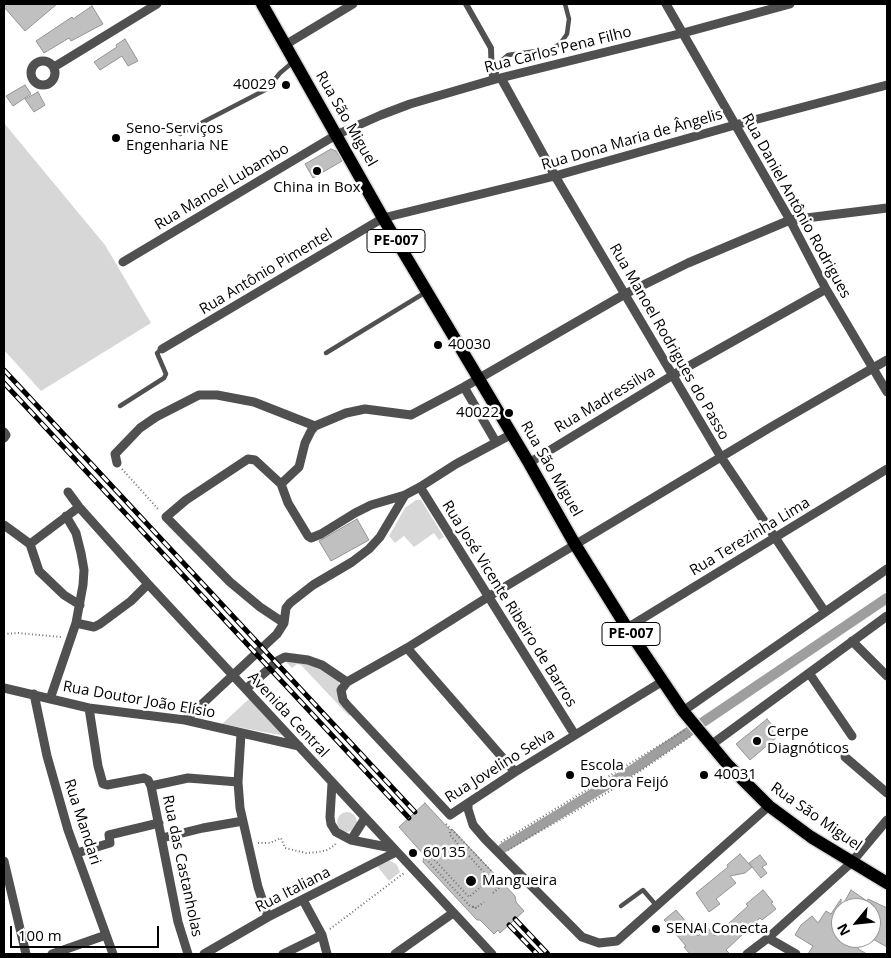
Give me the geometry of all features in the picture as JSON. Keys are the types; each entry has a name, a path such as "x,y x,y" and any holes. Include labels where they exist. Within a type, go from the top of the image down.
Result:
{"main road":[{"name":"Rua São Miguel","path":"262,4 382,218 479,378 575,544 627,628 683,712 752,791 769,806 811,837 887,884"}],"street":[{"path":"54,67 157,4"},
{"path":"285,45 353,4"},
{"name":"Rua Manoel Rodrigues do Passo","path":"466,4 491,48 496,79 721,457 825,612"},
{"name":"Rua Daniel Antônio Rodrigues","path":"666,4 790,220 826,289 887,392"},
{"name":"Rua Carlos Pena Filho","path":"336,135 410,104 496,79 683,33 762,7 785,4"},
{"name":"Rua Dona Maria de Ângelis","path":"382,218 555,176 735,125 887,85"},
{"name":"Rua Manoel Lubambo","path":"123,262 336,135"},
{"path":"281,484 299,466 310,431 315,426 346,413 365,409 412,415 625,294 688,264 790,220 887,208"},
{"name":"Rua Antônio Pimentel","path":"162,349 382,218"},
{"name":"Rua Madressilva","path":"529,463 673,375 826,289"},
{"path":"246,689 285,657 308,660 322,666 347,682 407,648 575,544 887,360"},
{"path":"464,387 496,442"},
{"path":"117,463 115,454 140,428 156,417 199,395 217,395 254,402 315,426"},
{"path":"284,623 260,607 230,582 166,517 186,500 248,460 255,460 281,484 288,502 308,536 311,538 316,537 363,509 405,495 456,464 512,434"},
{"name":"Rua Terezinha Lima","path":"627,628 887,469"},
{"name":"Rua José Vicente Ribeiro de Barros","path":"420,487 575,735"},
{"name":"Avenida Central","path":"68,492 148,584 492,954"},
{"path":"185,720 269,643 284,623 286,608 295,598 369,549 380,537 405,495"},
{"path":"30,544 79,506"},
{"path":"50,699 76,623 84,570 76,533 66,516"},
{"path":"4,525 30,544 40,571 64,595 80,605"},
{"path":"683,712 887,569"},
{"path":"76,623 94,627 100,624 131,601 148,584"},
{"path":"711,745 887,616"},
{"path":"852,641 887,676"},
{"path":"407,648 515,772"},
{"path":"809,673 852,736"},
{"name":"Rua Jovelino Selva","path":"347,682 341,690 343,700 347,706 450,815 515,772 663,680"},
{"name":"Rua Doutor João Elísio","path":"4,688 89,708 185,720 299,746"},
{"name":"Rua Mandari","path":"34,694 47,756 77,853 113,954"},
{"path":"89,708 98,766 105,786 144,778 147,778 151,784 188,778 238,782"},
{"path":"241,734 238,782 243,821 268,918"},
{"path":"845,757 887,792"},
{"path":"332,783 330,817 334,829 340,835 351,840 394,850"},
{"name":"Rua das Castanholas","path":"151,784 178,922 188,954"},
{"path":"468,803 473,825 493,848 582,937 599,943 617,941 769,806"},
{"path":"351,840 365,818"},
{"path":"747,954 768,938 851,863 887,820"},
{"path":"162,838 243,821"},
{"path":"77,853 110,843 108,835 159,823"},
{"name":"Rua Italiana","path":"204,954 394,850"},
{"path":"4,861 26,954"},
{"path":"304,900 322,934 326,954"},
{"path":"395,954 454,913"},
{"path":"283,954 322,934"},
{"path":"52,954 70,951 106,935"},
{"path":"768,938 796,954"}],"lane":[{"path":"496,79 500,62 508,55 551,49 560,44 567,34 568,27 569,19 565,4"},
{"path":"180,134 267,89 280,72 294,62"},
{"path":"326,353 427,291"},
{"path":"120,406 164,378 166,374 157,353 162,349"},
{"path":"621,906 643,890 656,905"}],"path":[{"path":"117,463 166,517"},
{"path":"4,634 18,633 71,637"},
{"path":"493,848 696,727"},
{"path":"500,855 618,787 696,727"},
{"path":"484,902 476,908 475,906 470,906 424,857 426,854 429,854 470,897 490,879 450,835 450,831 455,832 499,879 501,886 494,893"},
{"path":"248,844 270,842 281,838 285,848 306,853 319,852 335,845 340,835"},
{"path":"322,934 410,867"}],"shaded area":[{"path":"4,123 105,245 151,323 41,391 4,350"},
{"path":"416,500 421,500 444,537 439,540 434,533 414,547 404,536 395,543 389,536 405,508"},
{"path":"303,656 339,681 339,695 351,714 349,716 301,665 297,664 292,668 284,660"},
{"path":"250,698 285,736 222,724"},
{"path":"347,812 354,815 357,822 354,829 347,832 340,829 337,822 340,815"},
{"path":"383,860 391,861 397,865 400,872 389,881 377,866"}],"building":[{"path":"4,4 57,4 25,31 4,7"},
{"path":"92,6 103,24 71,41 69,38 44,53 36,41"},
{"path":"125,39 138,61 128,66 122,56 100,70 94,62 117,47 116,45"},
{"path":"25,85 31,94 13,106 6,96"},
{"path":"38,92 45,105 34,112 25,99"},
{"name":"China in Box","path":"331,149 336,151 342,161 313,178 305,164"},
{"path":"357,519 369,540 331,561 319,541"},
{"name":"Cerpe Diagnóticos","path":"767,719 773,726 770,728 777,737 750,760 736,744"},
{"name":"Mangueira","path":"425,803 515,896 516,902 524,911 500,933 498,930 494,934 480,920 477,920 423,862 424,855 399,827"},
{"path":"740,854 752,867 745,873 730,876 736,883 716,899 720,904 709,912 696,893 728,867 727,865"},
{"path":"760,855 767,864 762,867 767,873 761,878 749,863"},
{"path":"763,890 776,909 762,920 760,918 726,950 730,954 690,954 684,947 686,946 664,920 676,910 698,936 707,927 715,936 748,906 746,904"},
{"path":"851,890 863,898 847,898"},
{"path":"881,905 887,908 887,947 881,944"},
{"path":"826,911 831,914 831,948 858,948 867,954 808,954 813,946 795,935 801,925 812,916 818,923"}],"waterway":[{"path":"503,848 635,768 887,598"}],"railway":[{"path":"4,370 415,812"},
{"path":"4,383 409,818"},
{"path":"515,919 548,954"},
{"path":"509,925 537,954"}],"place":[{"name":"40029","path":"286,85"},
{"name":"Seno-Serviços Engenharia NE","path":"116,138"},
{"name":"China in Box","path":"317,171"},
{"name":"40030","path":"438,345"},
{"name":"40022","path":"509,413"},
{"name":"Cerpe Diagnóticos","path":"757,741"},
{"name":"Escola Debora Feijó","path":"570,775"},
{"name":"40031","path":"704,775"},
{"name":"60135","path":"413,853"},
{"name":"Mangueira","path":"471,881"},
{"name":"SENAI Conecta","path":"656,929"}]}
